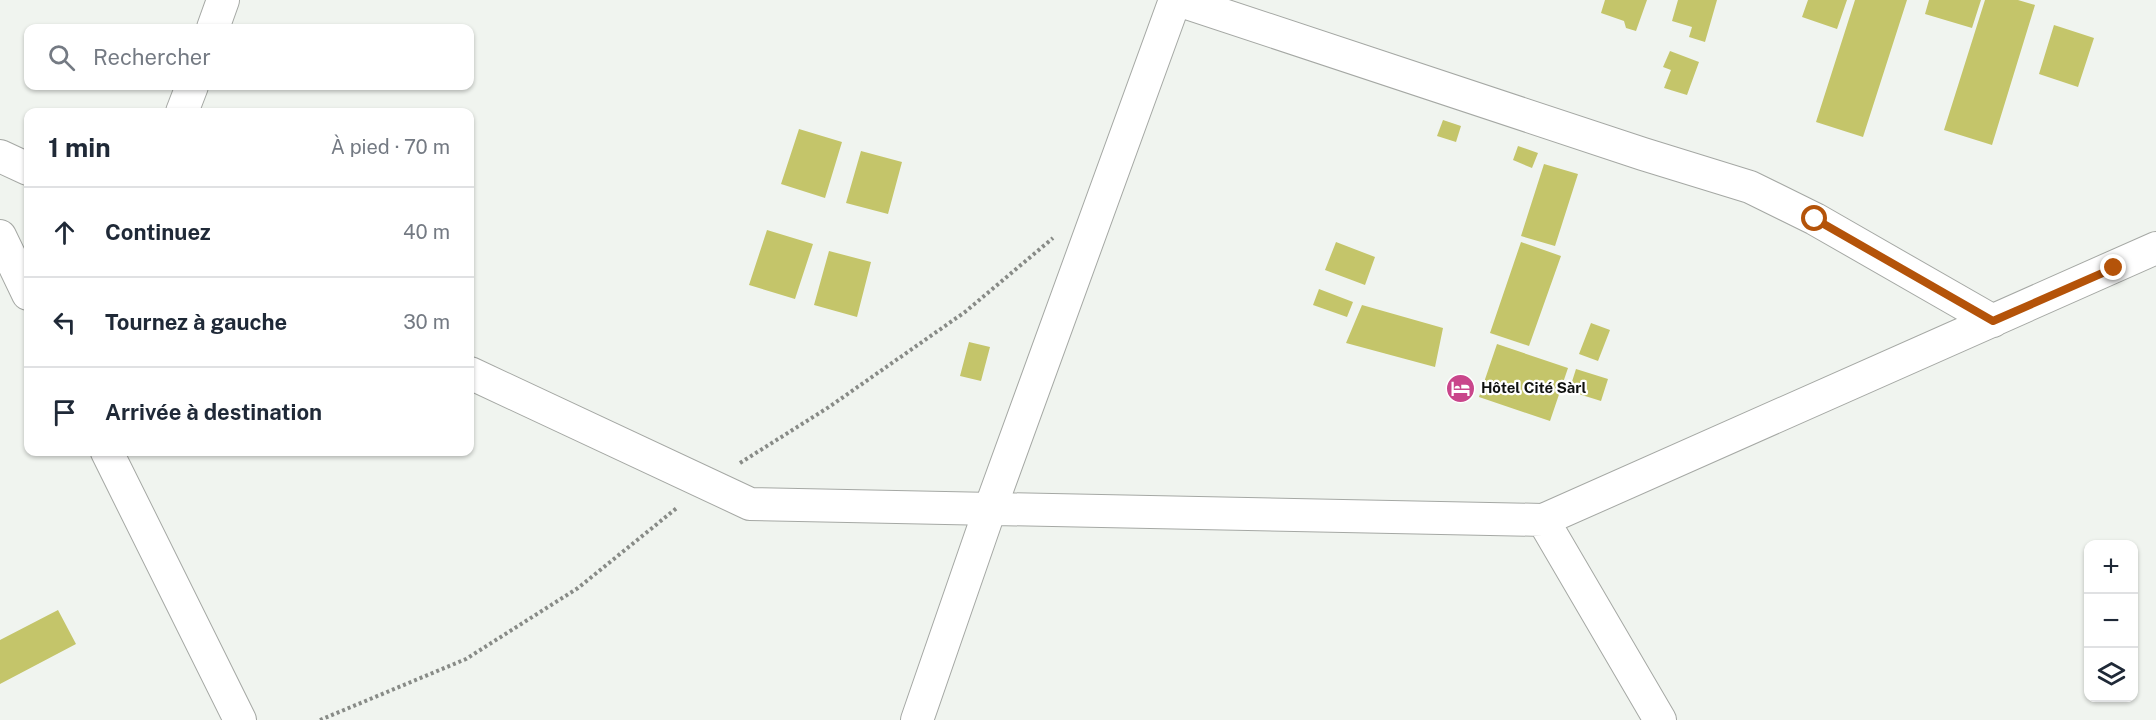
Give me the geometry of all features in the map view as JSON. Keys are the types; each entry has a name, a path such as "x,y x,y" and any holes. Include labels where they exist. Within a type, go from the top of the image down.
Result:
{"street":[{"path":"214,24 223,0"},
{"path":"916,720 990,509 1176,0 1750,187 1815,219 1993,321"},
{"path":"184,108 190,90"},
{"path":"0,156 24,167"},
{"path":"0,236 24,286"},
{"path":"474,376 750,504 1543,520 2156,248"},
{"path":"109,456 240,720"},
{"path":"1543,520 1660,720"}],"building":[{"path":"1605,0 1647,0 1636,31 1626,28 1624,21 1601,13"},
{"path":"1678,0 1717,0 1705,42 1689,37 1692,27 1672,21"},
{"path":"1808,0 1847,0 1837,29 1802,17"},
{"path":"1855,0 1907,0 1863,137 1816,122"},
{"path":"1929,0 1981,0 1972,28 1925,14"},
{"path":"1985,0 2018,0 2035,5 1992,145 1944,130"},
{"path":"2054,25 2094,38 2078,87 2039,74"},
{"path":"1670,51 1699,62 1687,95 1664,88 1671,70 1663,67"},
{"path":"1443,120 1461,126 1456,142 1437,136"},
{"path":"799,129 842,142 825,198 781,184"},
{"path":"1518,146 1538,153 1532,168 1513,160"},
{"path":"861,151 902,162 888,214 846,203"},
{"path":"1544,164 1578,174 1555,246 1521,236"},
{"path":"767,230 813,244 795,299 749,285"},
{"path":"1336,242 1375,257 1365,285 1325,270"},
{"path":"1521,242 1561,256 1529,346 1490,333"},
{"path":"829,251 871,262 857,317 814,305"},
{"path":"1319,289 1353,302 1347,317 1313,305"},
{"path":"1362,305 1443,328 1435,367 1346,343"},
{"path":"1591,323 1610,330 1598,361 1579,354"},
{"path":"969,342 990,347 981,381 960,376"},
{"path":"1497,344 1568,368 1550,421 1479,397"},
{"path":"1576,369 1608,379 1601,401 1569,391"},
{"path":"58,610 76,644 0,684 0,640"}],"place":[{"name":"Hôtel Cité Sàrl","path":"1460,388"}],"route":[{"path":"1815,219 1993,321 2114,268"}]}
